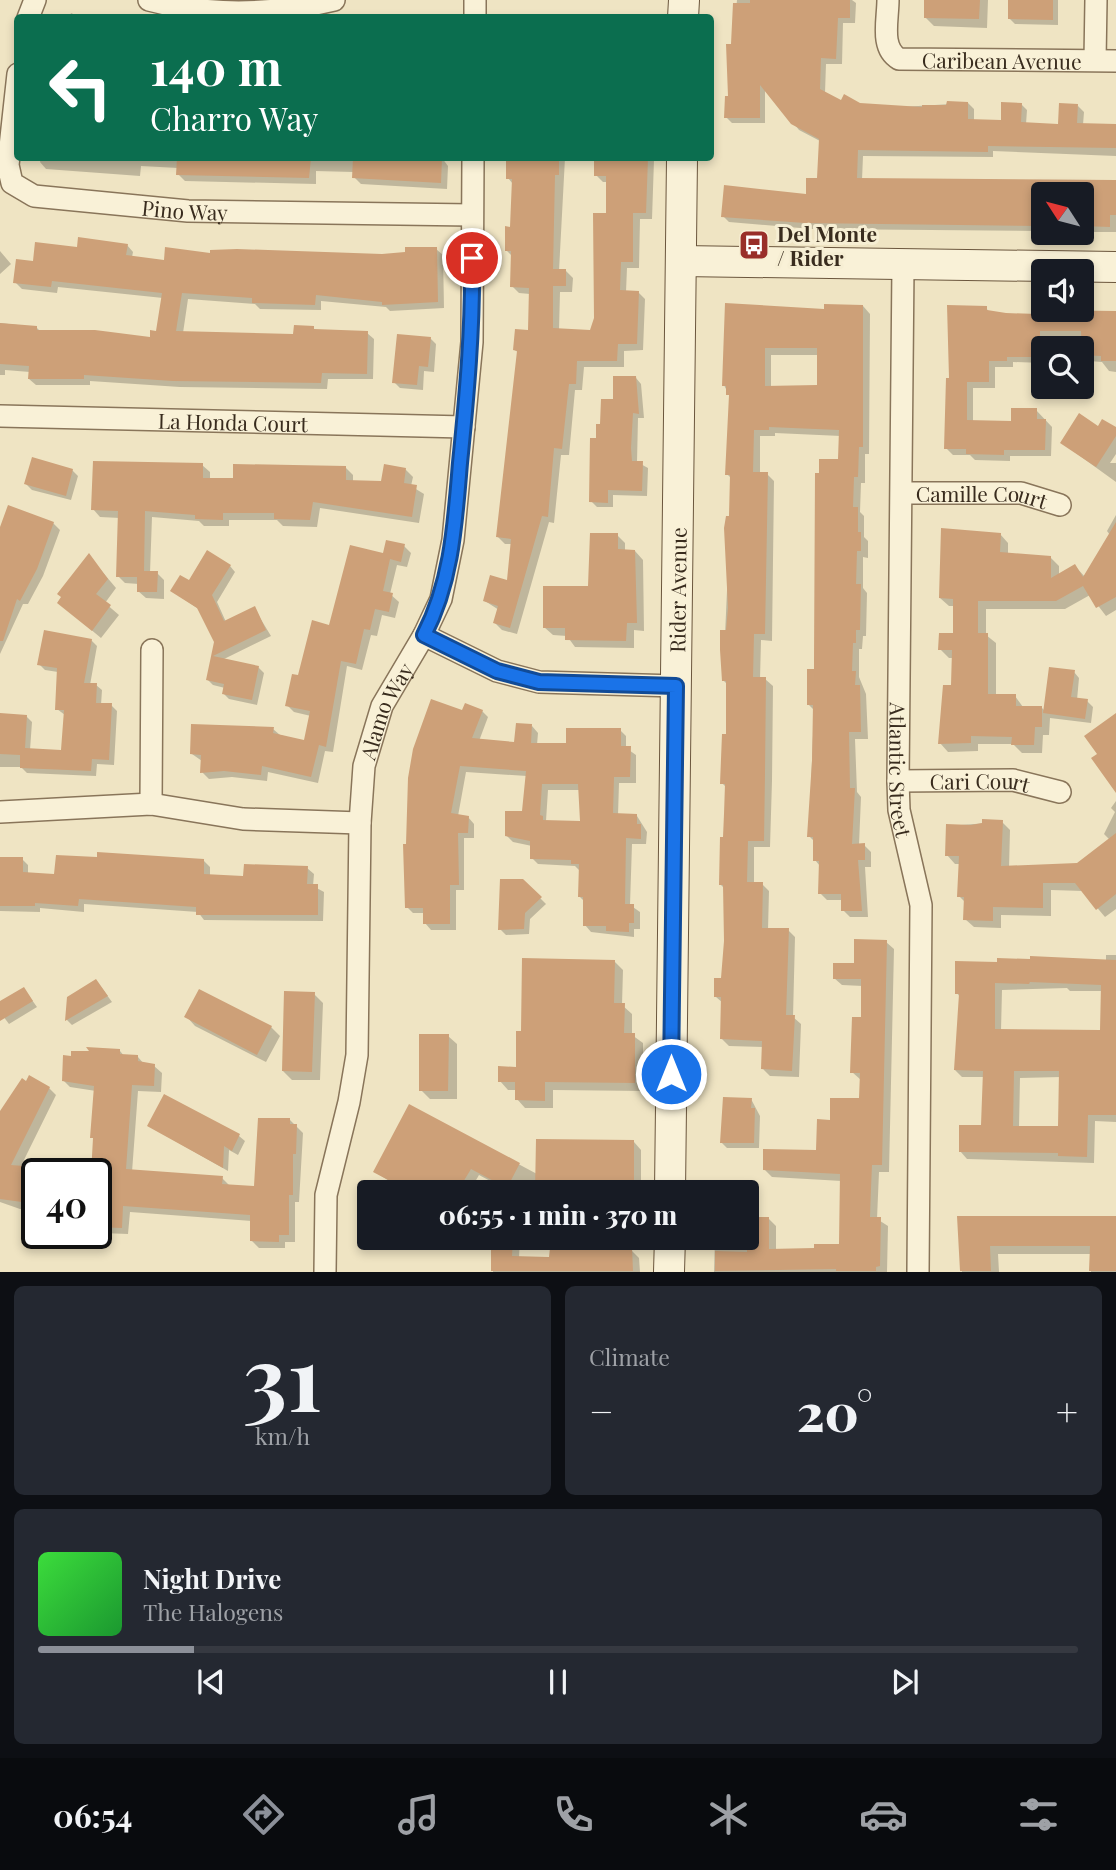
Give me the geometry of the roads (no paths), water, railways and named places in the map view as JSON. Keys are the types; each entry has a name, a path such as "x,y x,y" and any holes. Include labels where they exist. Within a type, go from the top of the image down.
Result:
{"street":[{"path":"149,0 198,10 234,13 334,0"},
{"name":"Caribean Avenue","path":"888,0 887,45 890,54 899,59 1105,61"},
{"path":"1096,0 1105,61"},
{"name":"Pino Way","path":"14,110 9,176 17,189 34,196 188,211 472,215"},
{"name":"Alamo Way","path":"325,1272 326,1195 349,1102 357,1055 360,824 364,766 374,727 392,687 424,635 441,599 449,567 472,342 473,161"},
{"name":"Rider Avenue","path":"670,1180 682,161"},
{"path":"681,261 1116,267"},
{"name":"Atlantic Street","path":"903,266 898,781 899,810 920,905 918,1272"},
{"name":"La Honda Court","path":"0,416 464,426"},
{"name":"Camille Court","path":"902,493 1021,493 1060,505"},
{"path":"424,635 497,671 539,682 676,686"},
{"path":"151,804 152,650"},
{"name":"Cari Court","path":"898,781 1013,780 1060,792"},
{"path":"0,812 151,804 243,819 360,824"},
{"path":"669,1272 670,1250"}],"place":[{"name":"Del Monte / Rider","path":"754,245"}]}
